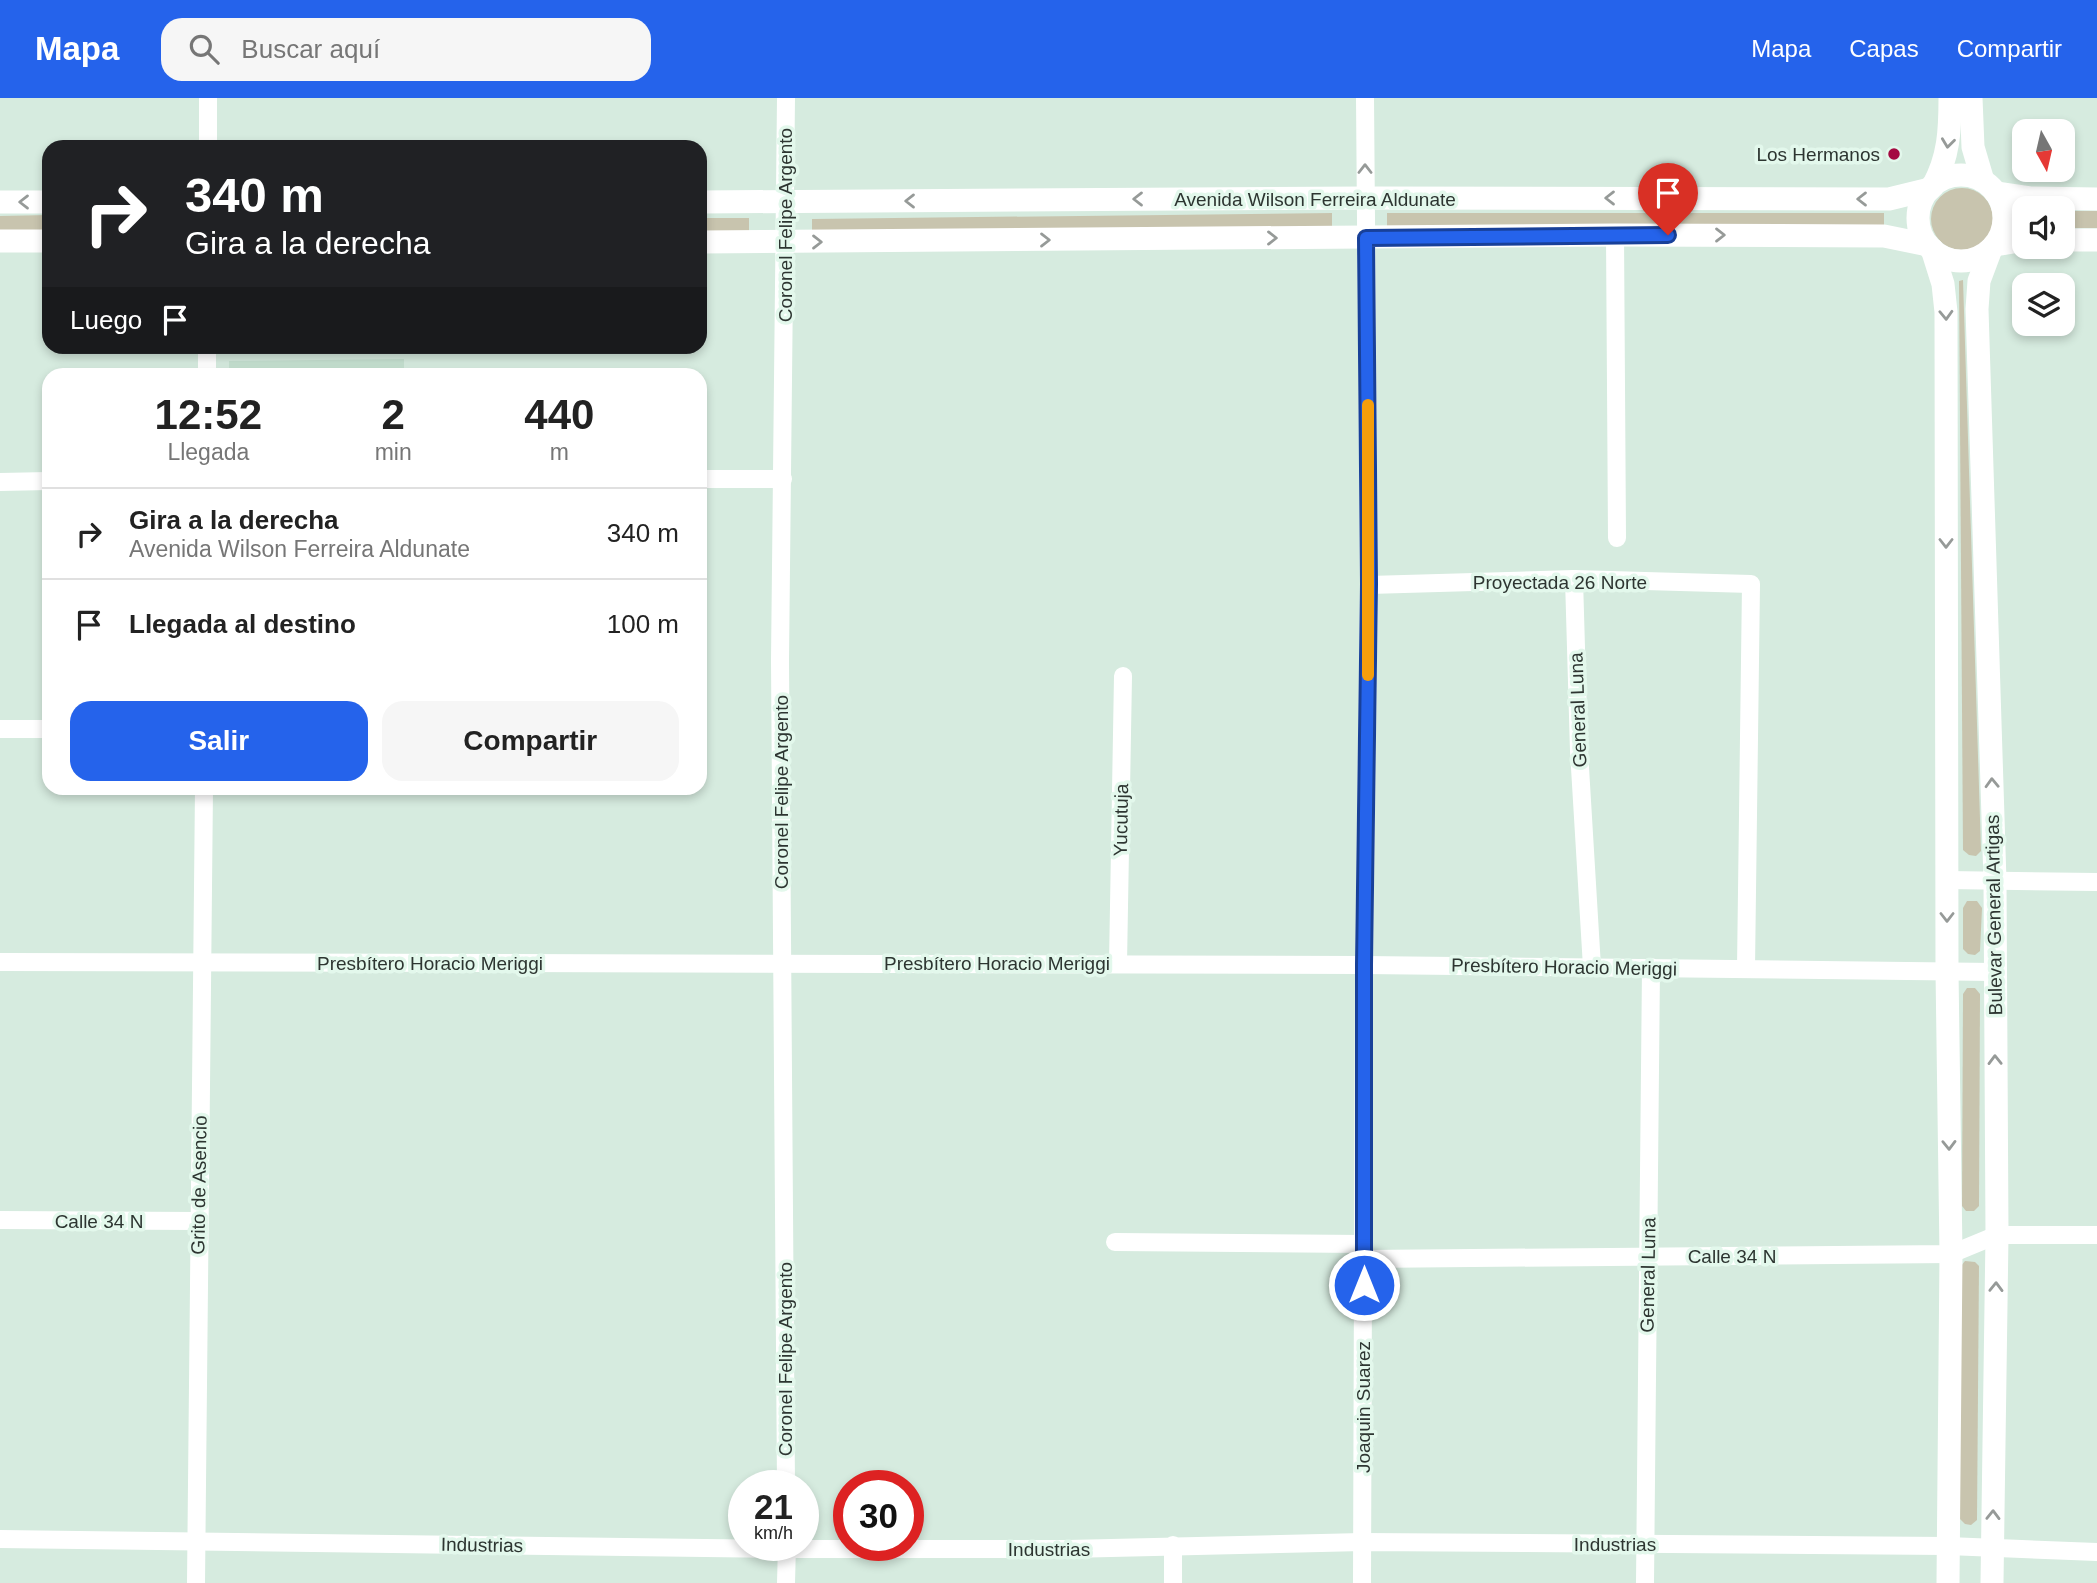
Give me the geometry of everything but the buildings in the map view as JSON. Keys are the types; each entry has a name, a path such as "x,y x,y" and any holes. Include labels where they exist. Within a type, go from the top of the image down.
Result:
{"street":[{"path":"208,98 208,140"},
{"name":"Coronel Felipe Argento","path":"786,98 787,202 780,661 786,1470"},
{"name":"Joaquin Suarez","path":"1362,1583 1364,965 1369,584 1365,98"},
{"path":"1948,1583 1951,1254 1947,971 1946,313 1943,285 1930,247 1919,227 1918,216 1920,207 1942,170 1948,151 1950,98"},
{"path":"1971,98 1973,147 1989,187 2001,203 2004,225 1993,247"},
{"path":"1931,188 1952,176 1962,175 1989,187 2030,198 2097,199"},
{"name":"Avenida Wilson Ferreira Aldunate","path":"707,202 1365,198 1889,199 1931,188"},
{"path":"0,202 42,202"},
{"path":"1615,235 1617,538"},
{"name":"Avenida Wilson Ferreira Aldunate","path":"707,242 1615,235 1884,236 1930,247"},
{"path":"2075,240 2097,240"},
{"path":"0,241 42,241"},
{"path":"1930,247 1942,257 1968,260 1993,247 2012,243"},
{"name":"Bulevar General Artigas","path":"1992,1583 1997,1236 1995,881 1977,309 1979,281 1993,247"},
{"path":"707,479 783,479"},
{"path":"0,482 42,481"},
{"name":"Proyectada 26 Norte","path":"1369,584 1574,579 1751,584 1746,968"},
{"name":"General Luna","path":"1574,579 1579,751 1592,967"},
{"name":"Yucutuja","path":"1118,964 1123,676"},
{"path":"0,729 42,729"},
{"name":"Grito de Asencio","path":"196,1583 204,795"},
{"path":"1947,880 2097,882"},
{"name":"Presbítero Horacio Meriggi","path":"0,962 782,962 1651,967 1994,972"},
{"name":"General Luna","path":"1645,1583 1651,967"},
{"name":"Calle 34 N","path":"0,1220 198,1221"},
{"name":"Calle 34 N","path":"1115,1242 1364,1252 1648,1257 1951,1254 1997,1236 2097,1235"},
{"name":"Industrias","path":"0,1539 728,1546"},
{"name":"Industrias","path":"819,1547 1068,1549 1362,1542 1948,1546 2097,1552"},
{"path":"1173,1545 1173,1583"},
{"path":"786,1583 787,1561"}],"shaded area":[{"path":"1962,188 1974,190 1984,197 1991,207 1991,231 1984,241 1974,248 1962,250 1950,248 1940,241 1933,231 1931,219 1933,207 1940,197 1950,190"},
{"path":"2075,211 2097,211 2097,228 2075,228"},
{"path":"1332,213 1332,227 812,233 812,219"},
{"path":"1387,213 1884,213 1884,226 1387,226"},
{"path":"42,215 42,231 0,231 0,216"},
{"path":"707,218 749,218 749,233 707,233"},
{"path":"1963,280 1981,851 1976,856 1963,850 1959,281"},
{"path":"404,359 404,368 229,368 229,361"},
{"path":"1967,901 1977,901 1982,908 1980,951 1975,955 1968,954 1963,949 1963,908"},
{"path":"1967,988 1975,988 1980,994 1979,1206 1974,1211 1966,1211 1962,1206 1963,994"},
{"path":"1965,1261 1975,1262 1979,1266 1977,1520 1971,1525 1965,1524 1959,1518 1961,1266"}],"slow traffic":[{"path":"1368,405 1368,675"}],"place":[{"name":"Los Hermanos","path":"1894,154"}],"route":[{"path":"1364,1285 1364,965 1369,584 1366,238 1668,235"}]}
